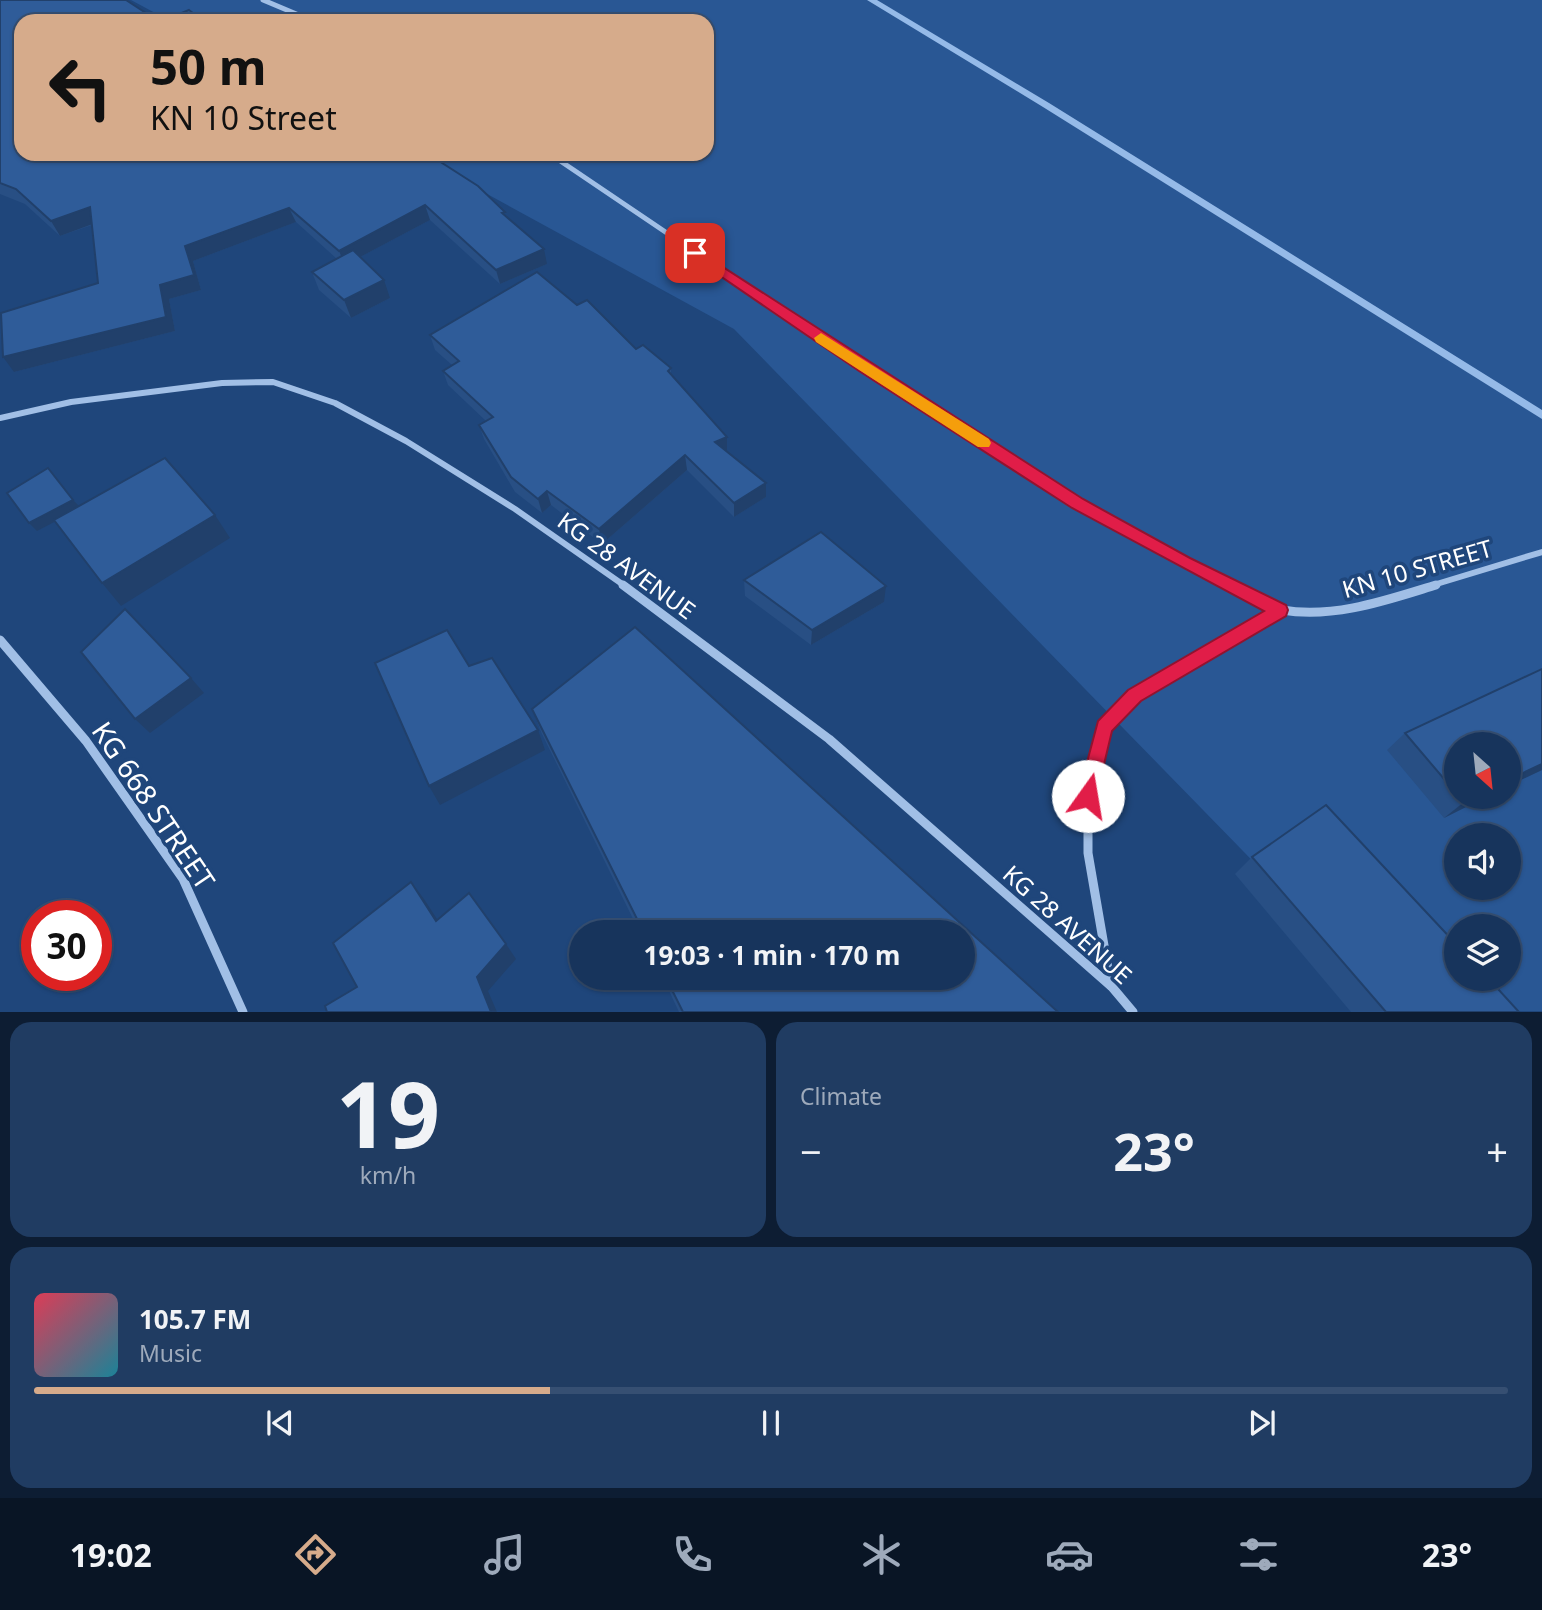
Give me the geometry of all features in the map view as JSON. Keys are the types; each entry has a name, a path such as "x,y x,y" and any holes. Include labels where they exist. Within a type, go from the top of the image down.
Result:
{"street":[{"path":"263,0 296,14"},
{"name":"KN 10 STREET","path":"560,161 843,353 1077,503 1184,562 1280,610 1326,612 1373,604 1542,552"},
{"name":"KG 28 AVENUE","path":"0,418 71,402 222,383 273,382 335,402 406,441 515,509 621,583 830,739 1112,987 1133,1012"},
{"path":"1112,987 1088,853 1088,796 1104,727 1135,696 1280,610"},
{"name":"KG 668 STREET","path":"0,640 86,741 183,880 243,1012"}],"shaded area":[{"path":"131,0 1542,0 1542,1011 1399,1011 734,329 427,161 714,161 714,14 157,14"}],"building":[{"path":"0,0 126,0 147,14 14,14 14,161 439,161 478,186 505,212 502,213 544,249 496,270 425,205 339,251 289,208 185,246 194,275 160,285 166,317 3,357 1,313 98,283 90,207 51,221 16,189 0,183"},
{"path":"353,250 384,280 344,300 312,272"},
{"path":"537,272 577,305 587,300 636,349 643,345 671,368 668,371 727,437 715,442 766,483 734,503 685,455 599,529 547,491 538,499 511,477 479,425 493,417 443,371 459,361 430,335"},
{"path":"165,458 215,515 102,583 54,520"},
{"path":"48,468 73,500 29,523 7,493"},
{"path":"821,532 886,586 812,630 744,580"},
{"path":"125,609 191,678 135,719 81,652"},
{"path":"635,627 957,920 638,920 532,709"},
{"path":"447,630 469,666 492,658 538,730 429,786 375,663"},
{"path":"1542,669 1542,764 1521,774 1521,732 1444,732 1444,779 1405,733"},
{"path":"1326,805 1444,931 1444,991 1500,991 1519,1012 1386,1012 1252,857"},
{"path":"411,882 436,921 469,893 506,944 477,977 491,1012 327,1012 325,1006 357,987 333,943"},
{"path":"975,936 1058,1012 683,1012 672,990 975,990"}],"waterway":[{"path":"871,0 1046,105 1542,415"}],"slow traffic":[{"path":"821,338 984,443"}],"route":[{"path":"695,253 864,367 1077,503 1184,562 1280,610 1135,696 1104,727 1088,796"}]}
